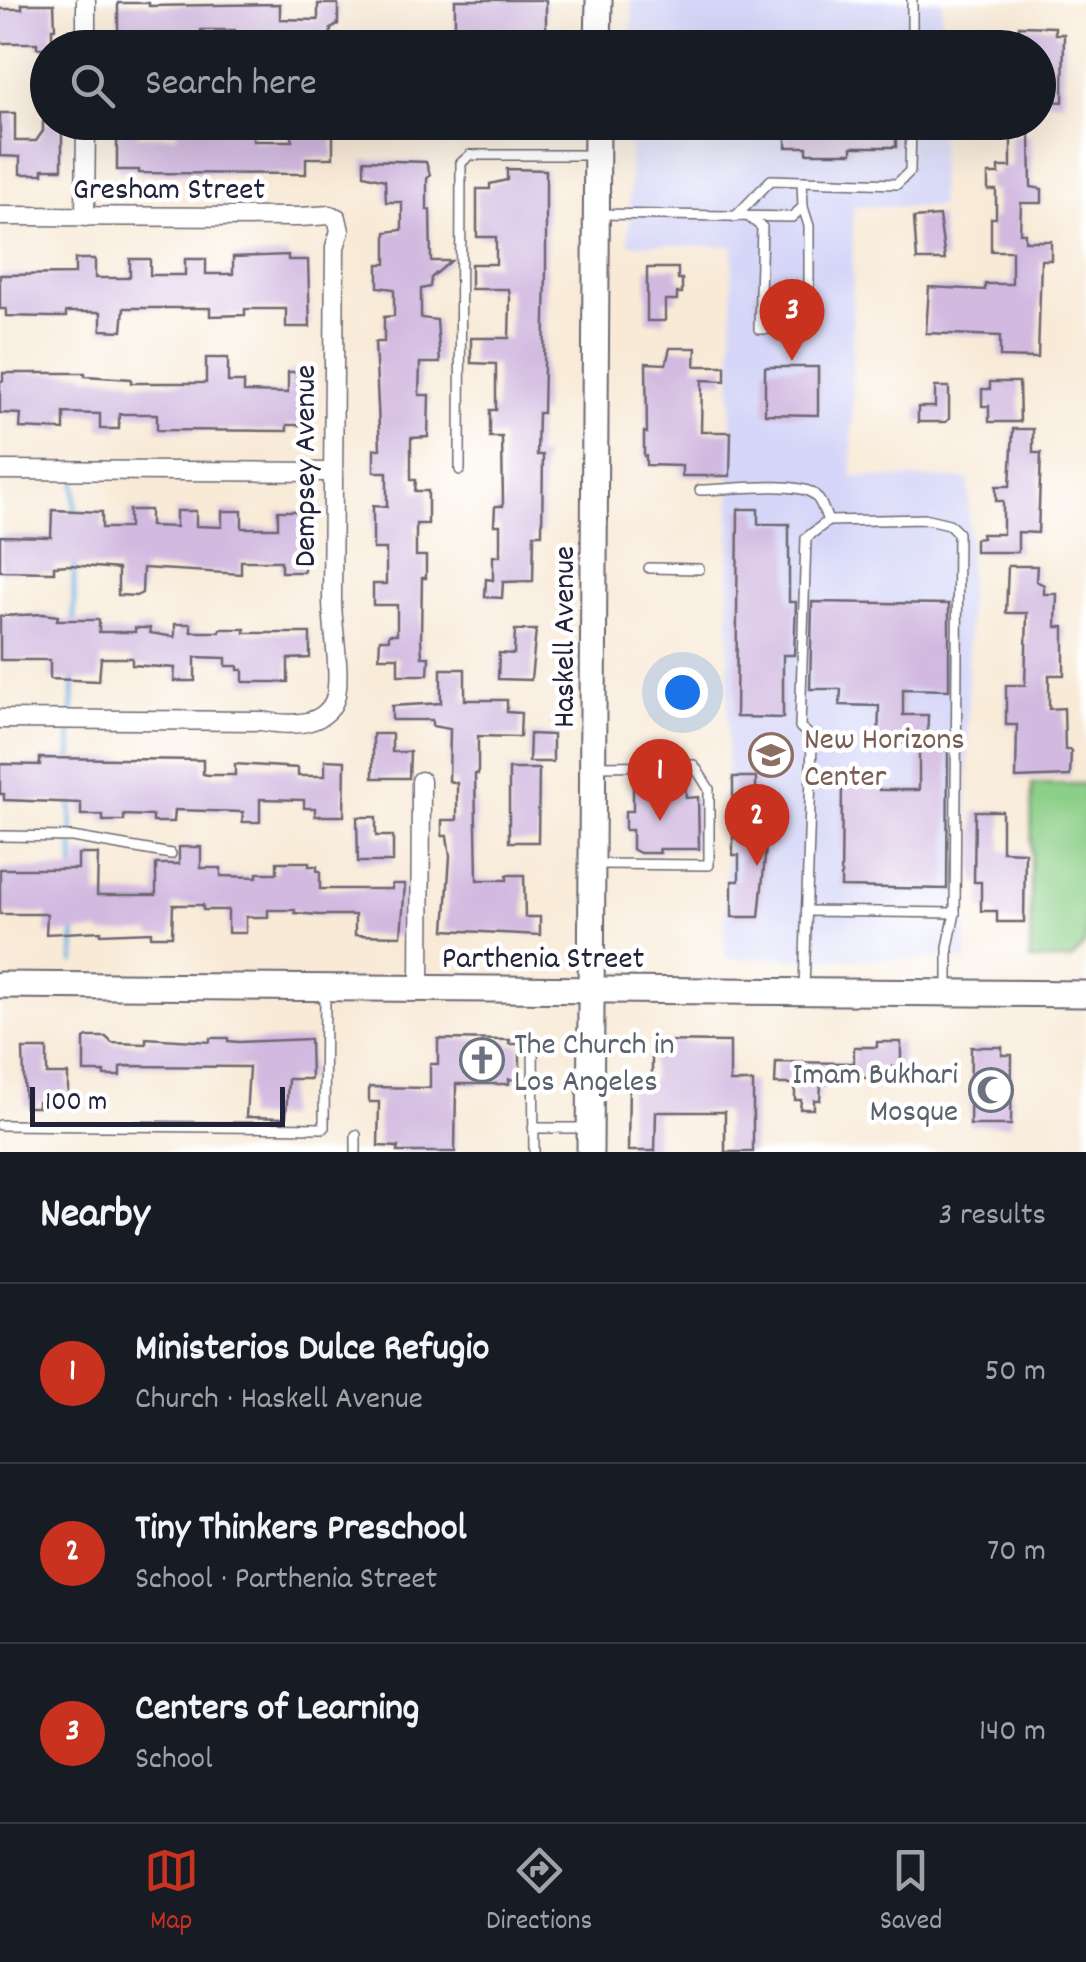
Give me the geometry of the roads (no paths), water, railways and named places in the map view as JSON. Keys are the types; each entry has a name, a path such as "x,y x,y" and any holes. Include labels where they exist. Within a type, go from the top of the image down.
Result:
{"main road":[{"path":"598,30 599,0"},
{"name":"Haskell Avenue","path":"590,1140 596,140"},
{"name":"Parthenia Street","path":"0,985 1086,994"}],"street":[{"path":"86,0 86,30"},
{"path":"85,217 86,140"},
{"name":"Gresham Street","path":"0,216 337,218"},
{"name":"Dempsey Avenue","path":"0,719 260,720 297,724 326,712 334,700 337,678 332,634 335,247 340,230 337,218"},
{"path":"0,470 333,472"},
{"path":"420,988 421,781"}],"lane":[{"path":"912,0 912,30"},
{"path":"735,217 770,180 897,184 910,171 911,140"},
{"path":"460,470 461,164 470,154 596,156"},
{"path":"748,217 762,226 759,328 809,330 809,226 803,207 802,181"},
{"path":"596,214 792,218 803,207"},
{"path":"700,490 810,491 818,497 828,521"},
{"path":"804,992 812,743 800,727 806,538 828,521 928,519 956,528 960,598 955,890 948,947 948,993"},
{"path":"649,568 699,569"},
{"path":"593,766 694,765 709,788 709,865 593,864"},
{"path":"0,836 72,837 171,854"},
{"path":"807,910 954,913"},
{"path":"0,1126 324,1128 325,987"},
{"path":"533,1041 534,1152"},
{"path":"534,1128 590,1140"},
{"path":"356,1134 356,1152"}],"waterway":[{"path":"75,483 75,515"},
{"path":"74,561 74,625"},
{"path":"72,715 74,676"},
{"path":"71,726 71,765"},
{"path":"71,796 74,875"},
{"path":"74,926 74,961"}],"place":[{"name":"Centers of Learning","path":"792,361"},
{"name":"New Horizons Center","path":"771,755"},
{"name":"Ministerios Dulce Refugio","path":"660,821"},
{"name":"Tiny Thinkers Preschool","path":"757,866"},
{"name":"The Church in Los Angeles","path":"482,1060"},
{"name":"Imam Bukhari Mosque","path":"991,1090"}]}
